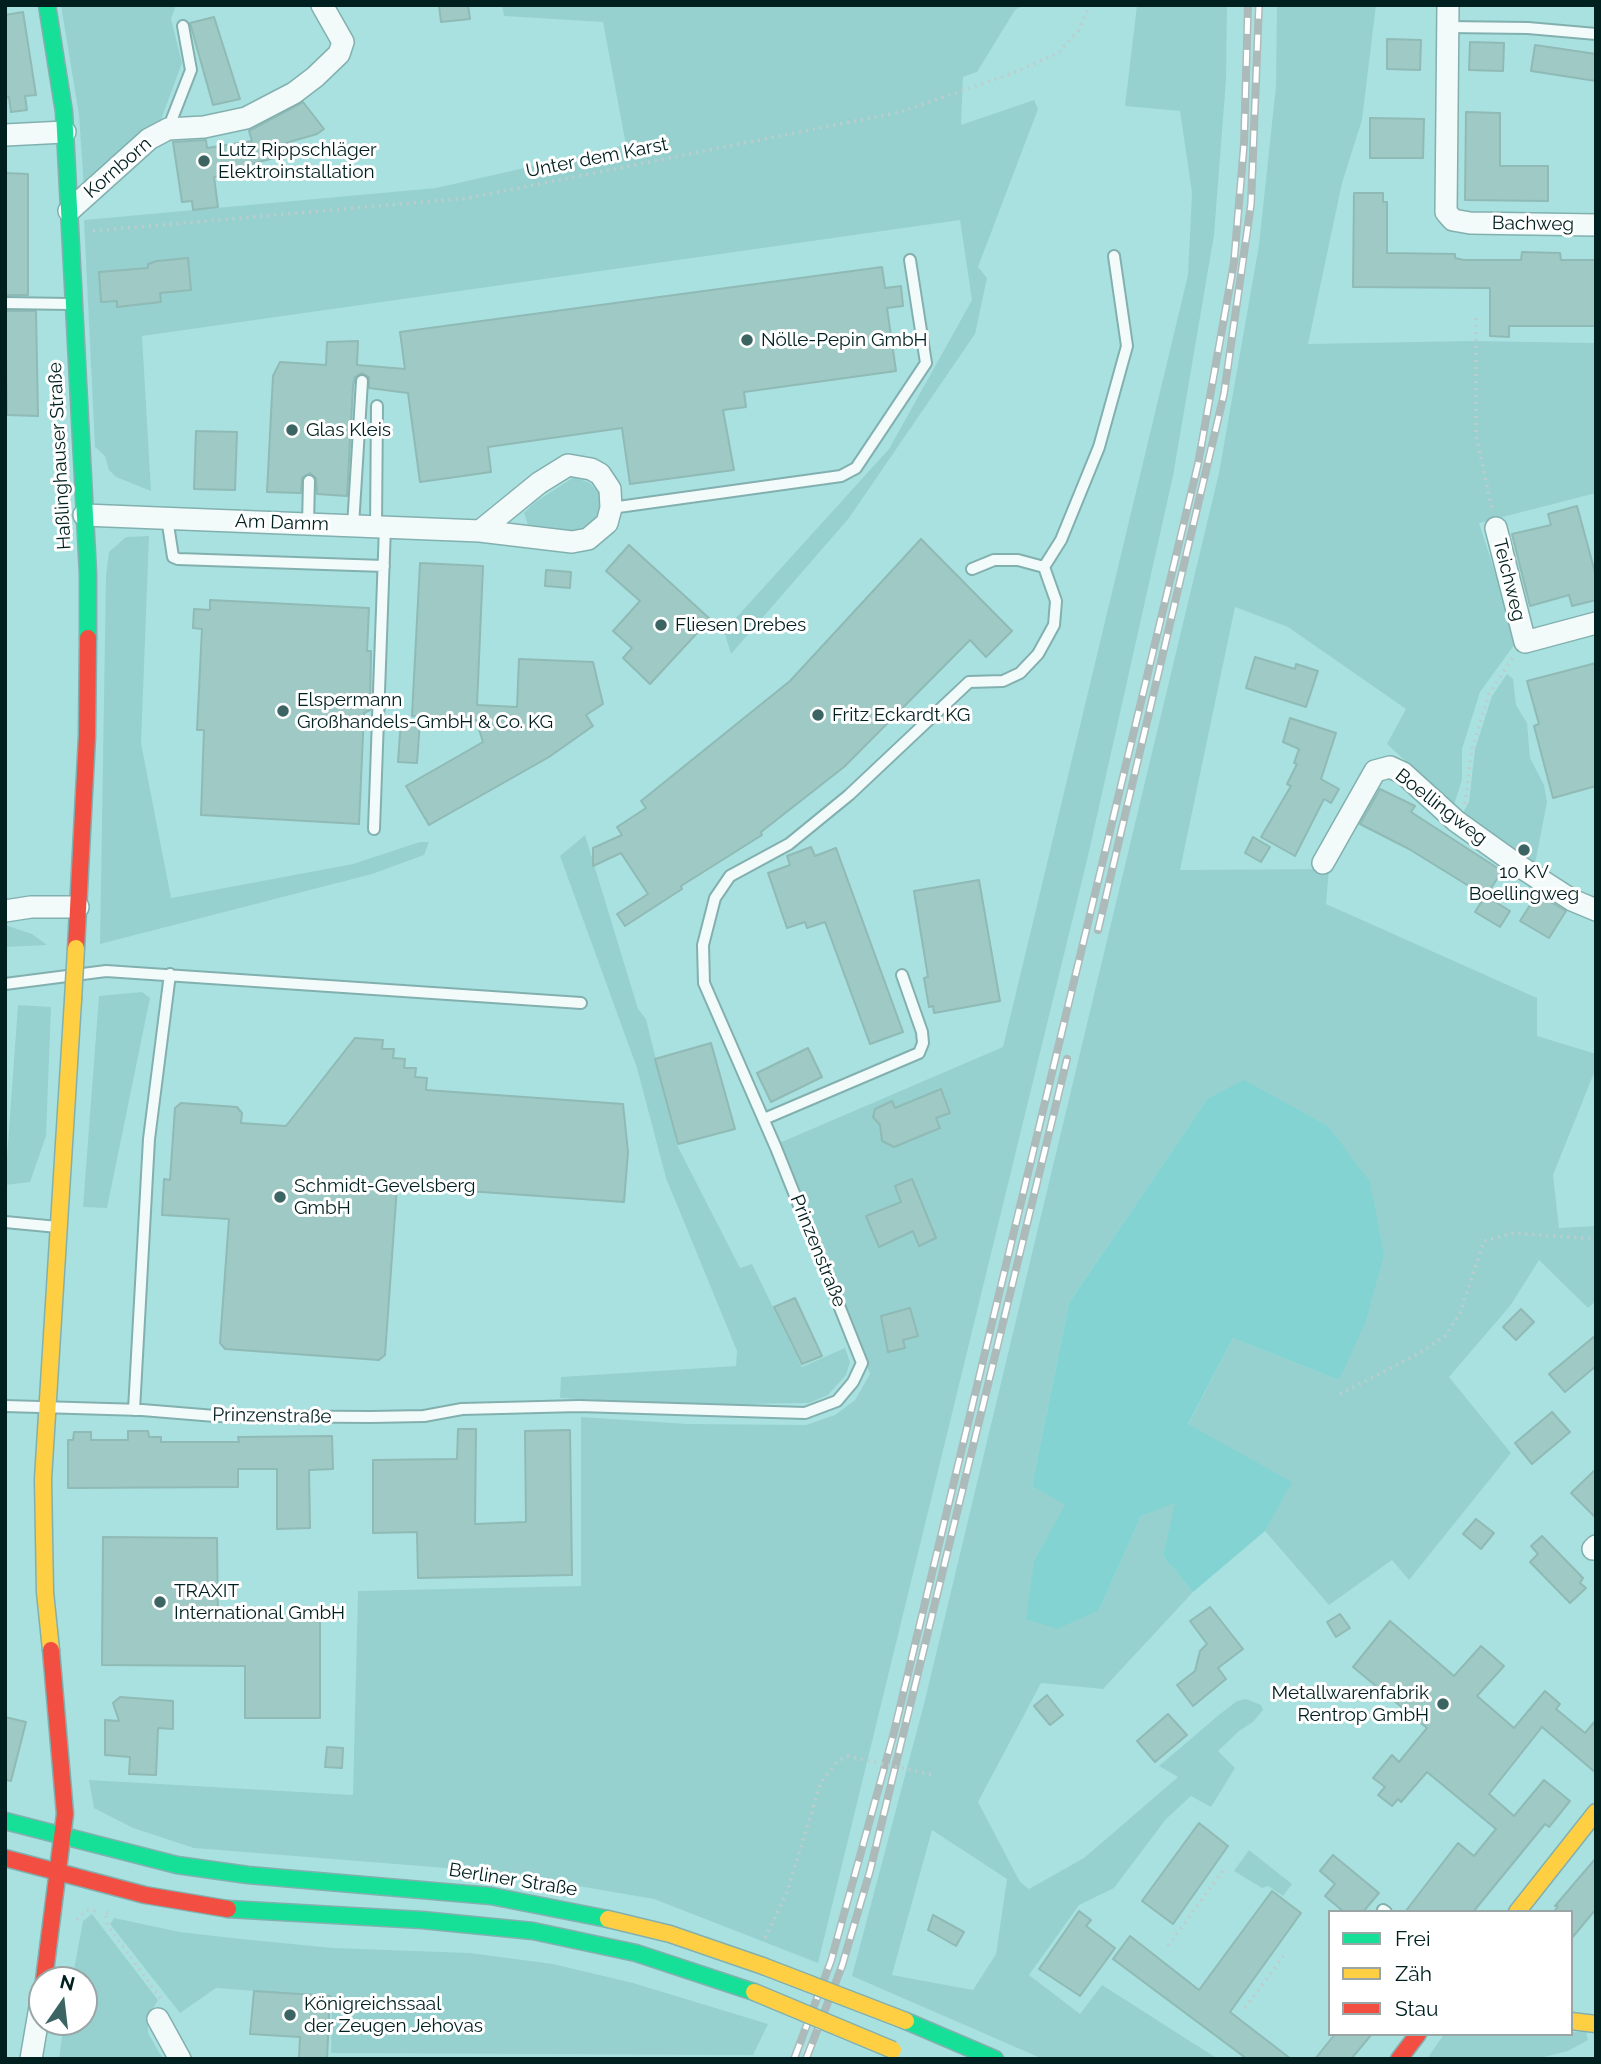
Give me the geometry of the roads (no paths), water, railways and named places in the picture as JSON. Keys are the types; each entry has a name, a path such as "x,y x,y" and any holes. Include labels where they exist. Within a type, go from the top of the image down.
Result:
{"main road":[{"name":"Haßlinghauser Straße","path":"47,5 54,37 65,132 88,574 87,736 78,906"},
{"path":"46,1966 65,1814 65,1781 44,1592 46,1407 78,906"},
{"path":"1519,1910 1596,1812"},
{"name":"Berliner Straße","path":"5,1821 177,1865 248,1875 491,1896 554,1906 670,1934 758,1964 906,2021 995,2059"},
{"path":"5,1858 111,1887 175,1901 278,1914 422,1920 533,1931 636,1953 754,1992 912,2059"},
{"path":"1573,2021 1596,2024"},
{"path":"1399,2059 1417,2036"}],"street":[{"name":"Kornborn","path":"69,211 149,139 168,129 204,127 246,118 294,93 315,77 339,54 343,42 322,5"},
{"path":"1448,5 1448,27"},
{"name":"Bachweg","path":"1448,27 1446,212 1453,220 1470,223 1596,225"},
{"path":"5,135 65,132"},
{"path":"480,531 539,482 568,465 591,469 600,474 610,489 611,508"},
{"name":"Am Damm","path":"84,514 480,531 572,542 588,539 607,523 611,508"},
{"name":"Teichweg","path":"1496,528 1525,642 1596,623"},
{"name":"Boellingweg","path":"1323,863 1375,771 1383,767 1395,768 1456,821 1572,900 1596,910"},
{"path":"5,911 31,907 78,906"},
{"path":"158,2019 180,2059"},
{"path":"31,2059 35,2036"}],"lane":[{"name":"Kornborn","path":"168,129 191,70 183,26"},
{"path":"1448,27 1528,28 1596,34"},
{"path":"972,569 995,560 1018,560 1044,567 1061,540 1099,447 1127,346 1114,256"},
{"path":"611,508 841,476 856,468 926,363 910,260"},
{"path":"5,303 73,304"},
{"path":"353,526 362,381"},
{"path":"374,829 384,566 377,406"},
{"path":"308,524 309,481"},
{"path":"167,518 173,557 178,559 384,566"},
{"name":"Prinzenstraße","path":"5,1406 134,1410 215,1416 424,1416 462,1409 579,1406 805,1413 837,1401 853,1382 862,1363 764,1119 704,983 703,945 715,898 730,876 789,844 849,795 969,682 1003,681 1020,673 1038,654 1054,625 1056,601 1044,567"},
{"path":"5,984 106,971 581,1003"},
{"path":"134,1410 149,1139 170,974"},
{"path":"764,1119 919,1053 923,1043 922,1032 902,975"},
{"path":"5,1222 58,1227"}],"railway":[{"path":"794,2059 831,1961 893,1736 1198,464 1234,262 1244,144 1248,5"},
{"path":"1098,930 1224,394 1251,204 1259,5"},
{"path":"806,2059 842,1966 870,1871 1067,1059"}],"place":[{"name":"Lutz Rippschläger Elektroinstallation","path":"204,161"},
{"name":"Nölle-Pepin GmbH","path":"747,340"},
{"name":"Glas Kleis","path":"292,430"},
{"name":"Fliesen Drebes","path":"661,625"},
{"name":"Elspermann Großhandels-GmbH & Co. KG","path":"283,711"},
{"name":"Fritz Eckardt KG","path":"818,715"},
{"name":"10 KV Boellingweg","path":"1524,850"},
{"name":"Schmidt-Gevelsberg GmbH","path":"280,1197"},
{"name":"TRAXIT International GmbH","path":"160,1602"},
{"name":"Metallwarenfabrik Rentrop GmbH","path":"1443,1704"},
{"name":"Königreichssaal der Zeugen Jehovas","path":"290,2015"}]}
